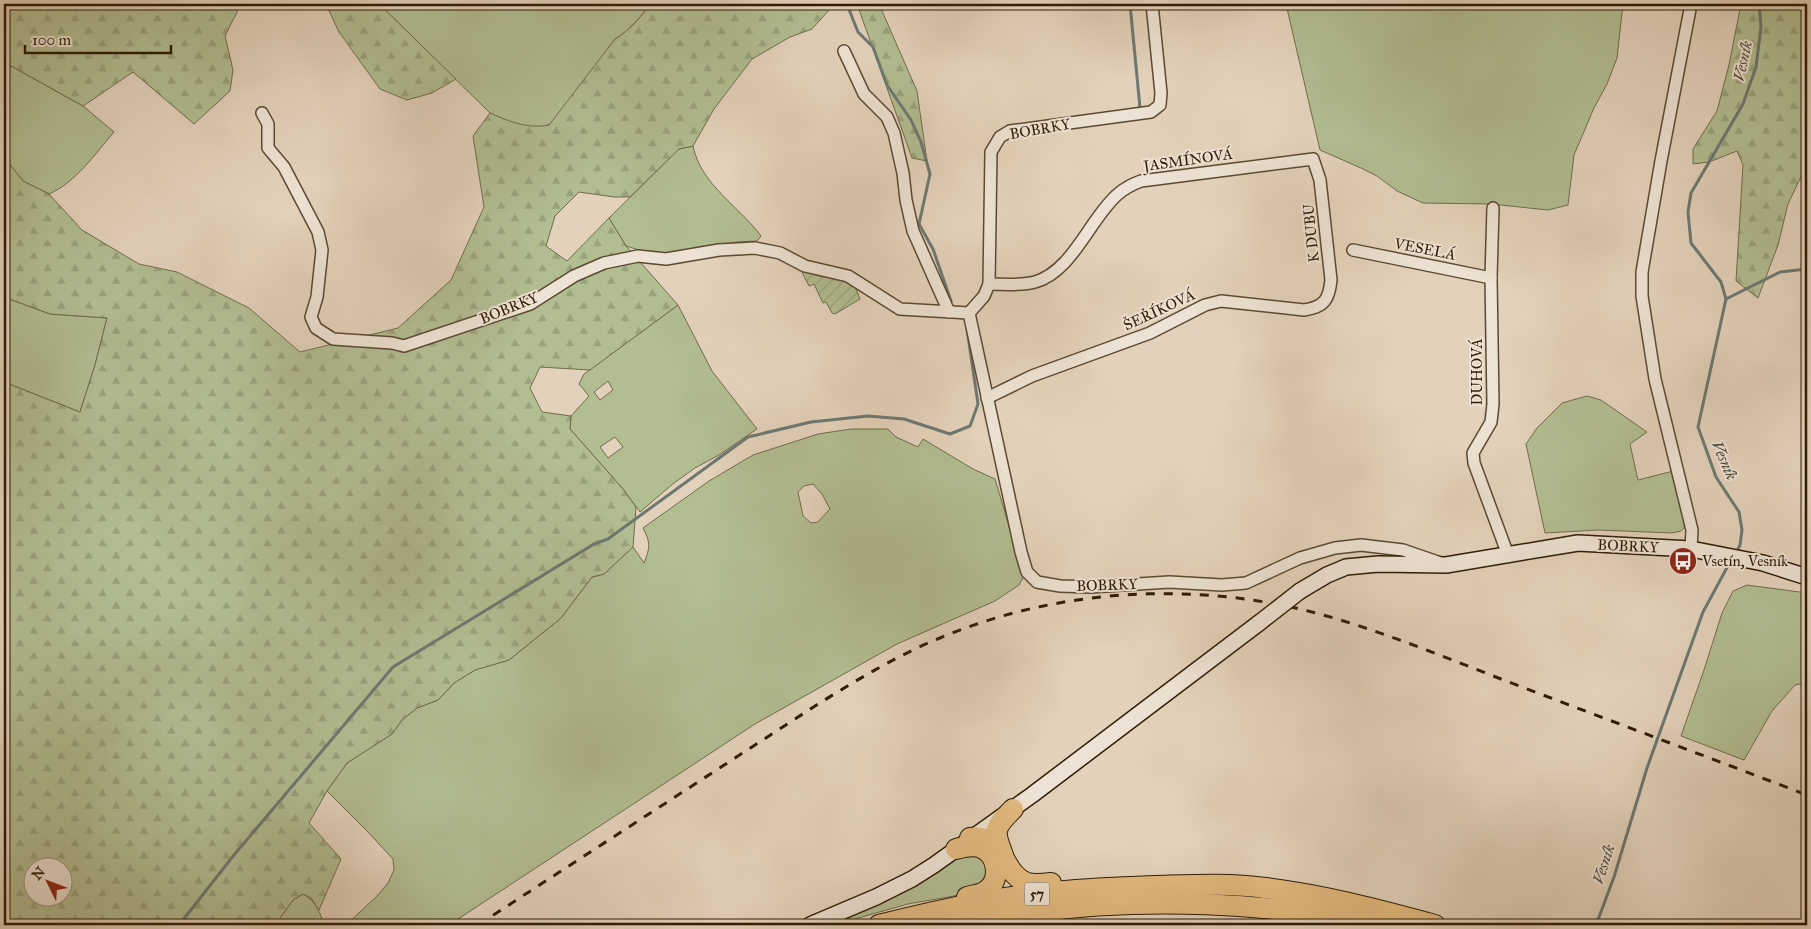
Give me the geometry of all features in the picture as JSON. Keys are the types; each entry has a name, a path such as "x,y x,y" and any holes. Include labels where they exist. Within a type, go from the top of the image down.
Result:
{"highway":[{"path":"981,843 996,833 999,824 1013,809"},
{"path":"981,843 1017,877 1032,884 1124,879 1197,884"},
{"path":"878,925 925,905 986,891 993,884 996,872 992,857 981,843"},
{"name":"57","path":"878,925 987,901 1030,895 1121,887 1197,884 1245,886 1299,893 1435,925"},
{"name":"57","path":"953,925 1032,912 1110,905 1196,904 1297,912 1379,925"}],"street":[{"name":"BOBRKY","path":"989,284 991,152 1000,137 1010,132 1151,112 1160,105 1161,93 1152,4"},
{"path":"1691,4 1642,272 1642,296 1655,379 1692,530 1691,549"},
{"path":"844,51 864,94 887,117 894,133 913,232 949,312"},
{"name":"BOBRKY","path":"262,113 268,124 268,148 284,168 318,232 322,250 317,297 311,317 316,328 333,339 392,343 404,346 530,304 574,276 604,263 638,256 666,259 719,250 755,248 780,253 805,266 848,276 900,309 969,313 1021,552 1027,572 1037,582 1060,586 1091,587 1169,582 1246,583 1300,558 1335,548 1361,545 1403,550 1446,565"},
{"name":"JASMÍNOVÁ","path":"989,284 1021,284 1036,281 1049,275 1074,251 1106,206 1119,192 1141,181 1313,159"},
{"name":"K DUBU","path":"1313,159 1320,180 1331,280 1330,290 1323,304"},
{"name":"DUHOVÁ","path":"1493,208 1491,278 1493,404 1491,422 1473,453 1474,463 1508,555"},
{"name":"VESELÁ","path":"1353,250 1491,278"},
{"path":"969,313 984,296 989,284"},
{"name":"ŠEŘÍKOVÁ","path":"987,398 1032,376 1150,333 1205,305 1221,301 1304,310 1323,304"},
{"name":"BOBRKY","path":"810,925 876,897 981,843 1013,809 1300,591 1327,575 1346,567 1378,564 1446,565 1578,543 1691,549 1763,563 1807,577"}],"green space":[{"path":"4,4 241,4 225,36 233,70 230,91 194,124 133,72 83,106 4,62"},
{"path":"326,4 379,4 456,79 432,93 407,100 380,89 339,32"},
{"path":"379,4 650,5 630,28 615,39 554,121 547,125 531,127 522,126 490,113"},
{"path":"648,4 857,4 830,9 812,29 790,37 752,59 714,109 693,146 679,149 630,197 614,197 579,192 555,216 546,246 567,261 609,218 626,246 678,305 590,370 540,367 530,388 542,412 571,416 570,429 623,489 636,507 633,547 604,574 592,577 561,618 509,660 475,670 454,683 438,700 417,708 402,720 392,734 347,763 327,791 309,823 341,859 319,910 311,898 303,894 293,900 275,925 4,925 4,382 80,412 107,318 50,314 4,297 4,157 23,181 49,194 82,230 139,264 177,272 249,308 300,352 398,328 451,280 484,207 473,136 490,113 519,124 549,125 615,39 634,24 650,5"},
{"path":"857,4 879,4 917,91 927,161 912,158"},
{"path":"1286,4 1623,4 1617,58 1574,155 1568,205 1548,210 1491,204 1423,203 1397,191 1377,176 1320,150"},
{"path":"1741,4 1807,4 1807,164 1788,204 1778,245 1758,298 1736,281 1743,165 1737,151 1709,162 1693,164 1693,149 1717,111 1729,65"},
{"path":"4,62 83,106 114,132 76,175 59,189 49,194 23,181 4,157"},
{"path":"693,146 697,160 712,184 761,236 757,241 737,242 664,254 649,253 626,246 609,218 679,149"},
{"path":"801,270 841,278 854,284 860,299 835,314 832,313 826,302 823,303 814,284 809,286"},
{"path":"4,297 50,314 107,318 80,412 4,382"},
{"path":"678,305 712,371 757,429 719,455 695,468 640,512 623,489 570,429 571,416 589,396 579,384 584,374","holes":["608,381 613,390 600,400 594,392","615,437 623,447 608,458 600,447"]},
{"path":"1587,396 1601,400 1647,432 1630,444 1638,480 1673,471 1685,522 1684,528 1681,531 1672,533 1598,530 1545,533 1526,444 1537,428 1562,403"},
{"path":"851,429 888,429 896,437 918,447 923,439 973,469 995,479 1024,576 1019,585 995,601 897,644 755,724 449,925 346,925 377,896 388,883 394,870 393,859 327,791 347,763 392,734 402,720 417,708 438,700 454,683 475,670 509,660 561,618 592,577 604,574 633,547 644,563 649,546 643,528 709,481 753,455 818,434","holes":["813,484 822,494 830,509 818,522 811,523 803,516 798,492 804,486"]},
{"path":"1747,585 1807,593 1807,683 1795,685 1772,711 1744,760 1681,736 1722,613 1733,591"},
{"path":"978,851 991,873 971,893 908,904 844,922 843,919 961,853"},
{"path":"303,894 317,907 324,925 275,925 293,900"}],"waterway":[{"path":"849,4 858,32 873,47 887,85 911,120 921,142 930,174 919,224 933,249 951,301"},
{"path":"1130,4 1140,108 1133,109"},
{"name":"Vesník","path":"1736,553 1740,545 1742,530 1739,512 1716,477 1698,427 1726,299 1721,282 1691,243 1688,212 1691,193 1743,104 1756,67 1761,27 1759,4"},
{"path":"1726,299 1780,272 1807,269"},
{"path":"179,925 234,855 393,667 594,544 608,539 748,437 811,422 868,416 904,419 950,434 970,426 978,404 967,329"},
{"name":"Vesník","path":"1596,925 1614,877 1647,768 1703,612 1730,562"}],"railway":[{"path":"478,925 815,706 892,661 940,638 984,622 1030,609 1077,600 1124,595 1219,596 1266,602 1312,612 1360,626 1807,795"}],"place":[{"name":"Vsetín, Vesník","path":"1683,561"}]}
